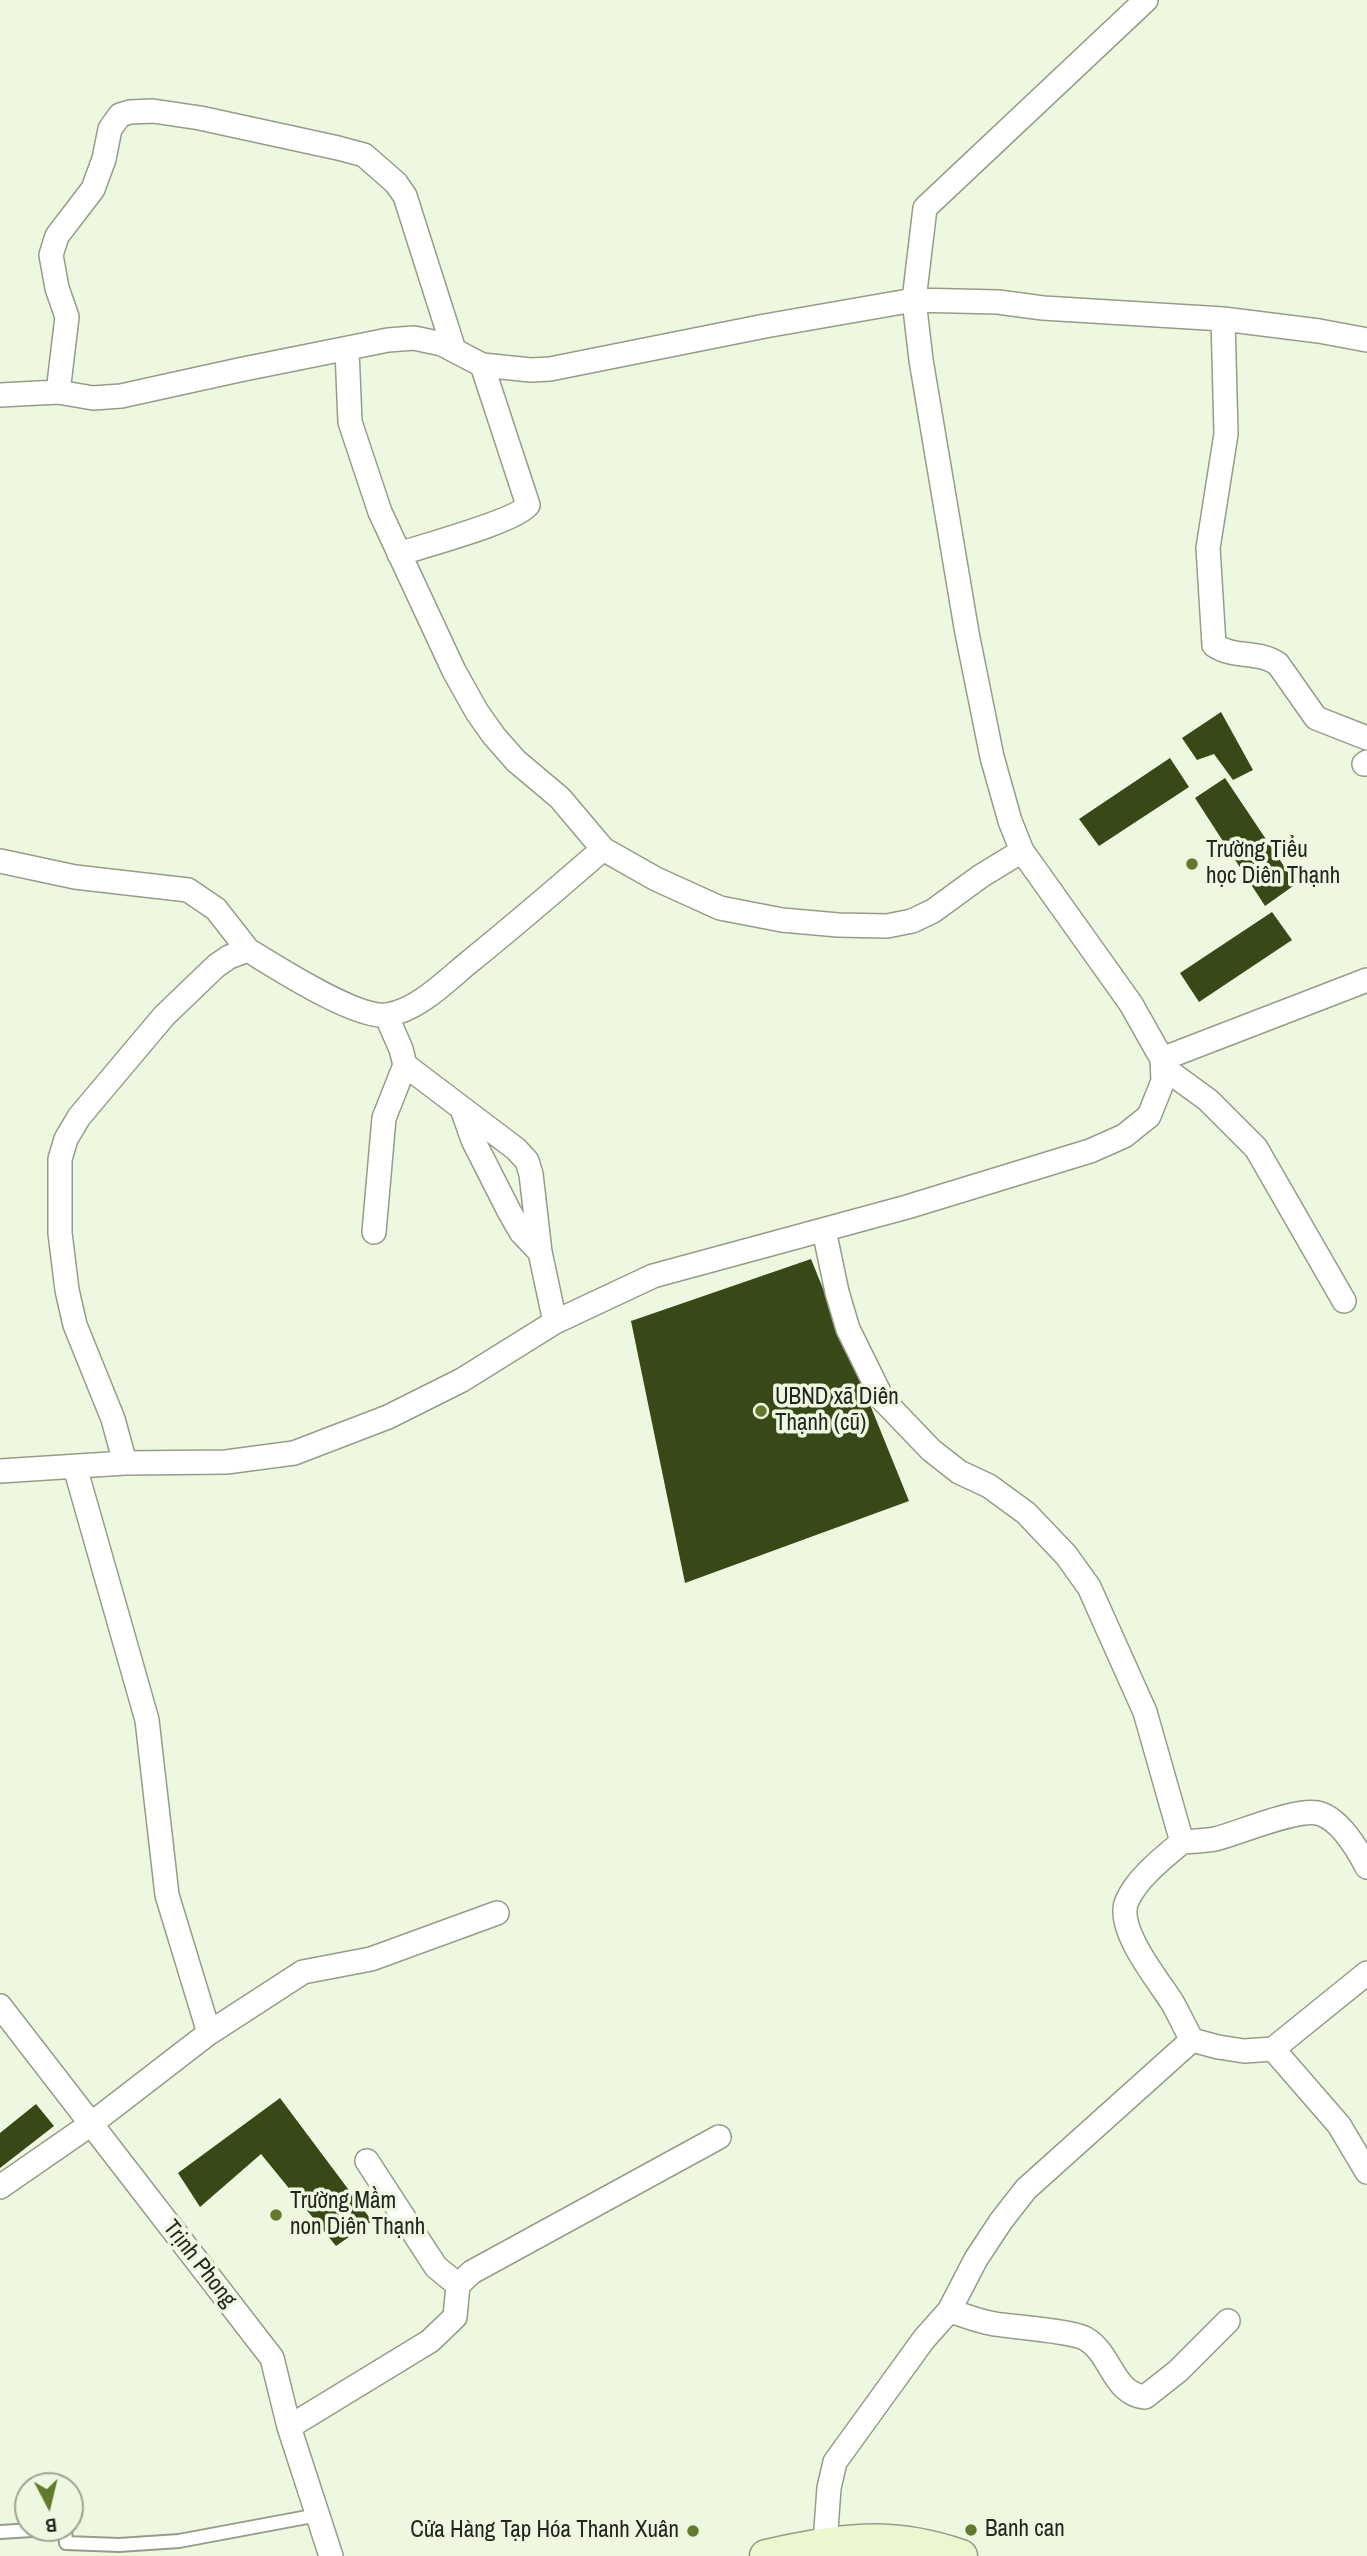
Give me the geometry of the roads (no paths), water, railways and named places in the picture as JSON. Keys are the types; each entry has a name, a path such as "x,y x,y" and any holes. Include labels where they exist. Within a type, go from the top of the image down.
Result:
{"main road":[{"path":"766,2556 825,2543 889,2539 931,2545 961,2556"}],"street":[{"path":"1146,0 925,208 914,300 921,360 967,633 992,757 1010,821 1022,851 1131,1004 1163,1063 1208,1100 1256,1148 1344,1301"},
{"path":"58,392 67,317 57,288 51,255 57,236 93,189 104,159 110,129 120,115 130,112 153,111 200,118 364,155 396,183 405,196 454,349"},
{"path":"0,395 58,392 93,398 121,396 388,340 414,338 454,349 482,365 531,370 550,369 765,326 914,300 998,302 1043,308 1223,319 1367,340"},
{"path":"1223,319 1226,434 1208,548 1214,645 1231,654 1272,660 1278,664 1316,718 1367,738"},
{"path":"347,350 350,422 380,512 454,671 488,728 516,761 560,798 603,849 656,879 720,908 782,920 887,926 912,921 933,911 981,876 1022,851"},
{"path":"399,554 504,520 523,511 528,505 482,365"},
{"path":"0,861 75,877 188,890 216,909 248,950 356,1009 386,1015 430,994 603,849"},
{"path":"125,1463 113,1419 75,1325 67,1290 60,1233 60,1159 66,1139 79,1117 164,1016 216,966 229,957 248,950"},
{"path":"1163,1063 1367,981"},
{"path":"374,1231 384,1118 405,1065 386,1015"},
{"path":"0,1471 125,1463 226,1462 294,1453 388,1417 462,1380 555,1322 653,1276 824,1230 1090,1151 1124,1136 1149,1116 1163,1081 1163,1063"},
{"path":"405,1065 516,1149 527,1161 531,1174 540,1252 555,1322"},
{"path":"461,1108 473,1139 509,1211 521,1232 540,1252"},
{"path":"824,1230 848,1329 883,1400 931,1450 959,1472 989,1486 1026,1513 1066,1555 1089,1587 1145,1712 1182,1843"},
{"path":"75,1467 147,1720 167,1895 209,2033"},
{"path":"1367,1867 1332,1821 1320,1813 1302,1813 1212,1840 1182,1843 1137,1885 1126,1903 1126,1920 1132,1938 1192,2040 1218,2048 1244,2051 1273,2049 1367,1973"},
{"path":"0,2188 91,2124 209,2033 303,1972 372,1959 496,1913"},
{"name":"Trịnh Phong","path":"0,2006 272,2358 289,2427 331,2556"},
{"path":"825,2543 829,2488 835,2462 924,2339 949,2311 976,2259 1000,2221 1026,2189 1192,2040"},
{"path":"1273,2049 1339,2125 1367,2172"},
{"path":"289,2427 430,2341 455,2317 458,2286 472,2272 719,2137"},
{"path":"367,2161 436,2267 458,2286"},
{"path":"949,2311 991,2324 1085,2338 1100,2351 1127,2390 1135,2396 1145,2397 1178,2371 1228,2320"}],"lane":[{"path":"66,2542 119,2545 179,2541 318,2515"}],"place":[{"name":"Trường Tiểu học Diên Thạnh","path":"1192,864"},
{"name":"UBND xã Diên Thạnh (cũ)","path":"761,1411"},
{"name":"Trường Mầm non Diên Thạnh","path":"276,2215"},
{"name":"Banh can","path":"971,2530"},
{"name":"Cửa Hàng Tạp Hóa Thanh Xuân","path":"693,2531"}]}
